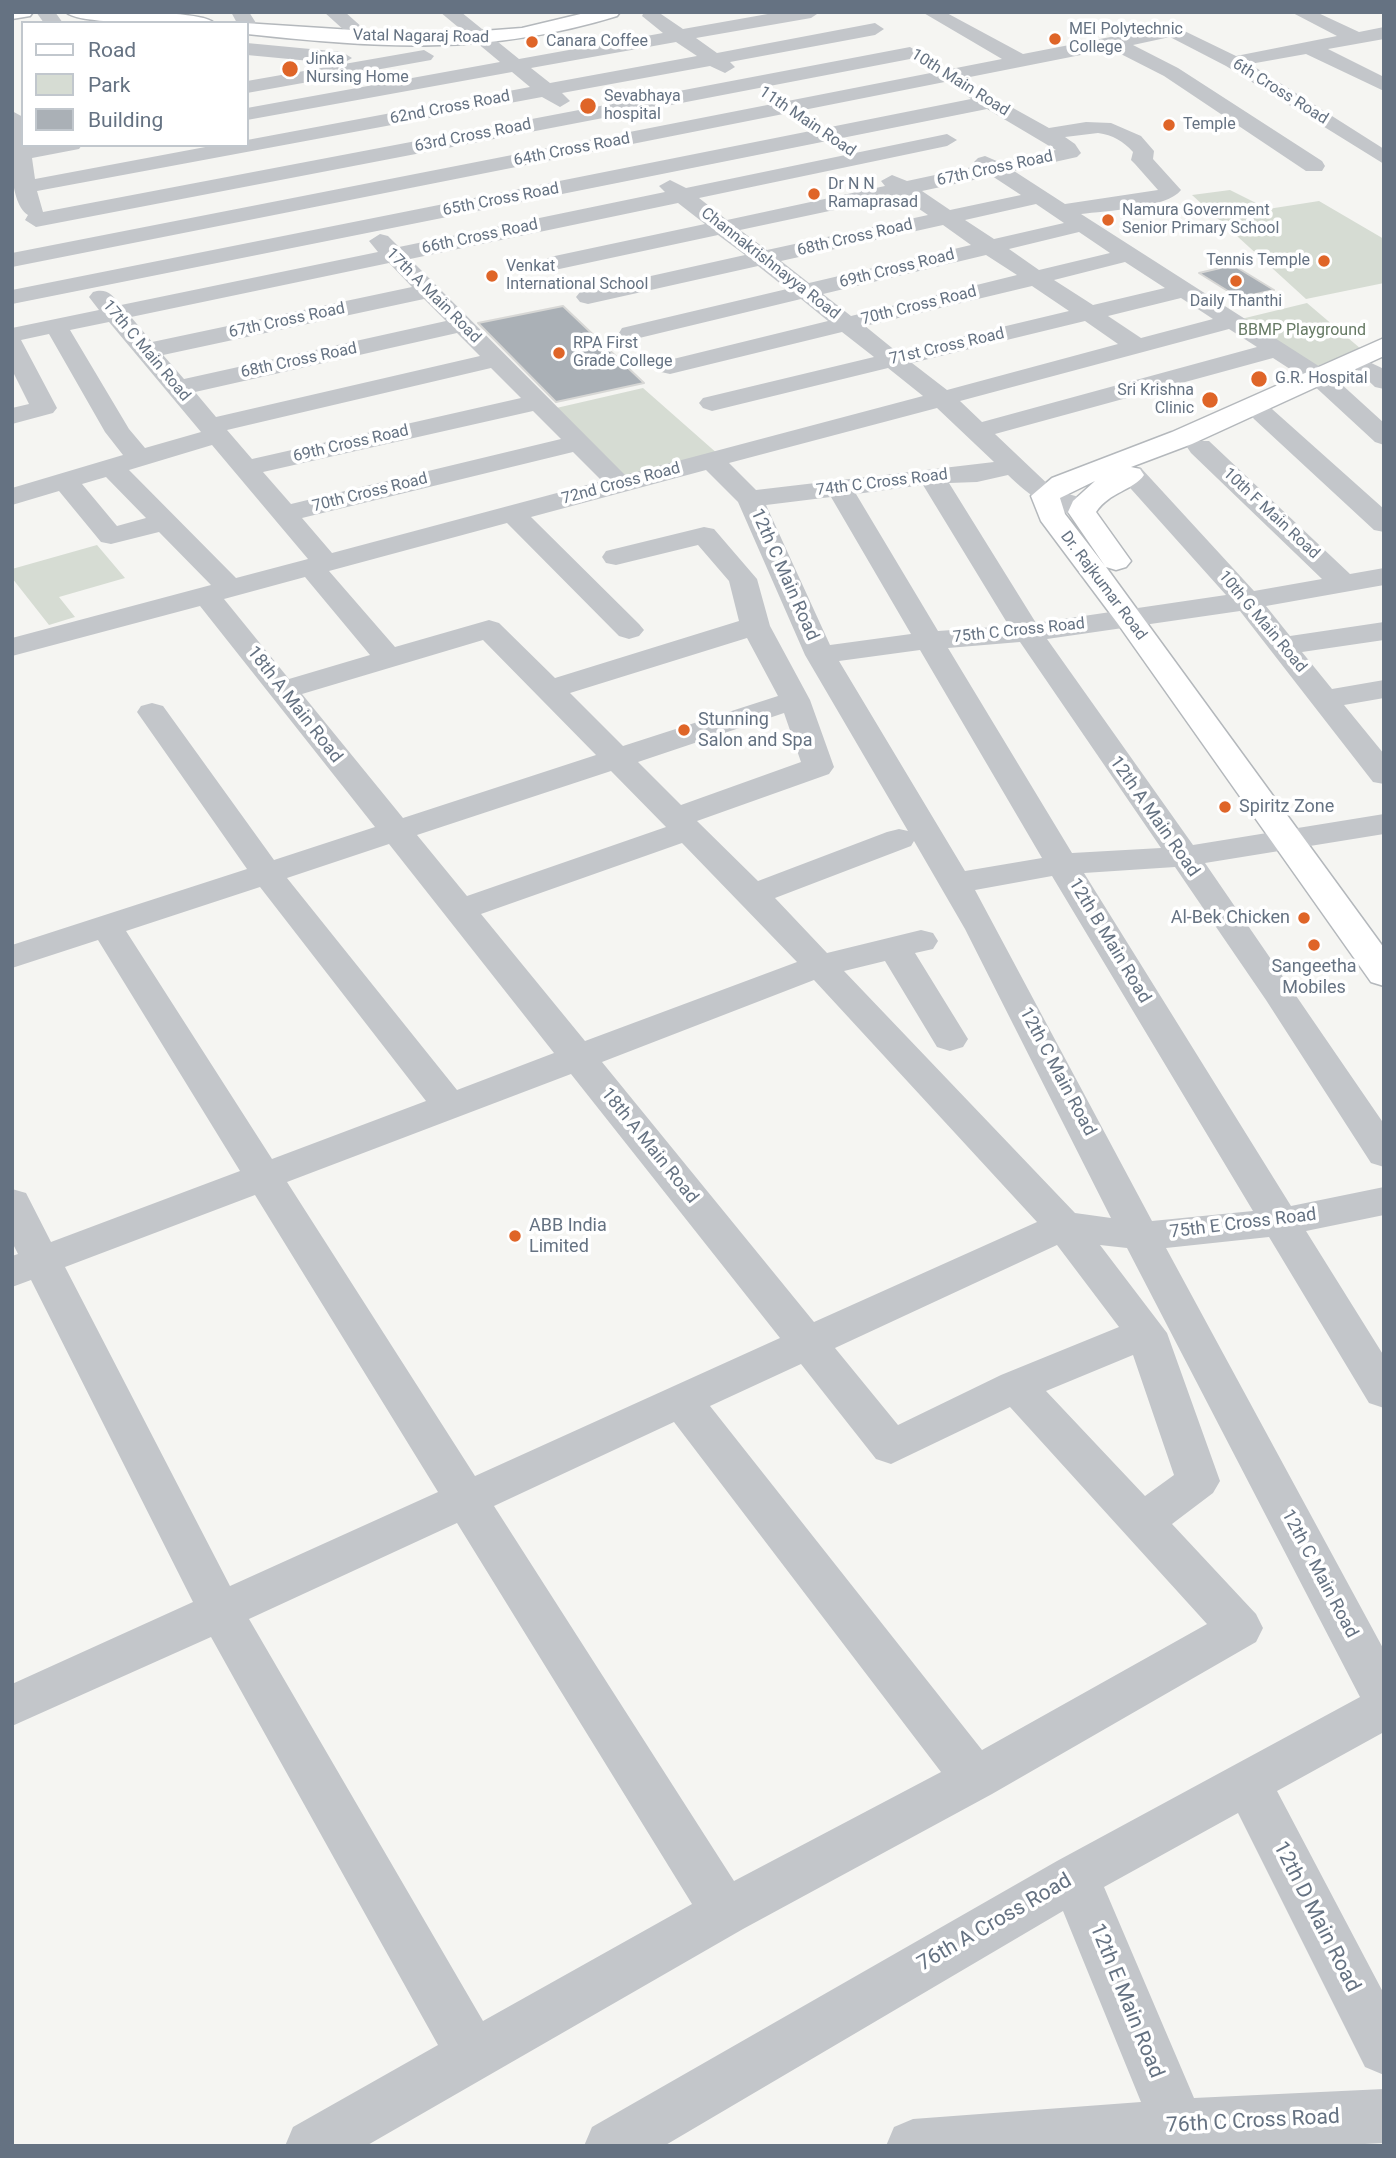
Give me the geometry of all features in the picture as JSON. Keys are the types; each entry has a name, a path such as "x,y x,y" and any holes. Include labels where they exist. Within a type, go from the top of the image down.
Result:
{"main road":[{"path":"12,13 23,12"},
{"path":"76,12 165,21"},
{"name":"Vatal Nagaraj Road","path":"313,35 489,42 534,34 610,12"},
{"name":"Vatal Nagaraj Road","path":"248,25 285,32 433,46 489,42 566,31 627,12"},
{"name":"Dr. Rajkumar Road","path":"1141,617 1082,512 1083,507 1105,486 1200,447 1324,382 1384,346"},
{"name":"Dr. Rajkumar Road","path":"1378,370 1324,382 1062,484 1045,496 1051,515 1141,617 1300,837 1384,974"},
{"name":"Dr. Rajkumar Road","path":"1300,837 1384,931"}],"street":[{"path":"333,12 363,37"},
{"name":"Channakrishnayya Road","path":"449,12 943,398 1045,496"},
{"path":"249,111 811,12"},
{"name":"10th Main Road","path":"849,12 947,76 1068,148 1070,153"},
{"path":"931,12 1021,61"},
{"path":"1300,12 1356,38"},
{"name":"11th Main Road","path":"655,13 680,36 1137,346"},
{"name":"62nd Cross Road","path":"248,143 279,140 875,29"},
{"path":"252,54 285,32"},
{"name":"64th Cross Road","path":"12,260 1172,32"},
{"name":"6th Cross Road","path":"1172,32 1233,62 1382,154"},
{"path":"1233,62 1384,33"},
{"path":"1146,36 1221,78 1251,73"},
{"path":"248,87 489,42"},
{"path":"1115,43 1171,72 1323,164 1382,154"},
{"path":"1308,47 1384,85"},
{"name":"63rd Cross Road","path":"36,220 910,52"},
{"path":"252,54 294,53 385,63"},
{"name":"65th Cross Road","path":"12,297 989,102"},
{"path":"1273,113 1307,108"},
{"name":"17th A Main Road","path":"249,111 620,485"},
{"path":"913,117 1324,382 1384,437"},
{"name":"17th C Main Road","path":"16,123 25,187 36,220 284,514 389,659"},
{"path":"1045,135 1100,127 1123,131 1134,138 1144,151 1142,160 1150,173 1170,190 1165,195 1060,211"},
{"name":"66th Cross Road","path":"12,335 947,140"},
{"path":"21,154 61,147"},
{"name":"62nd Cross Road","path":"25,187 163,153 217,147"},
{"path":"163,153 219,219 281,279"},
{"name":"67th Cross Road","path":"550,264 1070,153"},
{"path":"445,175 763,446"},
{"name":"68th Cross Road","path":"588,297 1039,197"},
{"name":"69th Cross Road","path":"631,333 1082,225"},
{"name":"70th Cross Road","path":"670,367 1128,255"},
{"name":"67th Cross Road","path":"146,351 428,291"},
{"name":"71st Cross Road","path":"712,403 1183,291"},
{"name":"72nd Cross Road","path":"12,647 218,592 322,570 512,513 1229,322"},
{"name":"68th Cross Road","path":"178,387 462,325"},
{"name":"18th A Main Road","path":"56,326 118,432 125,468 218,592 233,628 394,832 891,1447 1016,1386 1146,1333"},
{"path":"12,345 19,374 44,408 12,416"},
{"path":"977,430 1275,350"},
{"path":"12,497 65,481 226,445 496,360"},
{"name":"69th Cross Road","path":"226,445 538,402"},
{"path":"1263,414 1384,524"},
{"name":"70th Cross Road","path":"284,514 578,443"},
{"name":"10th F Main Road","path":"1200,447 1342,582"},
{"name":"12th C Main Road","path":"711,460 750,499 820,655 956,883 1384,1696"},
{"name":"74th C Cross Road","path":"750,499 932,476 977,474 1014,466"},
{"name":"10th G Main Road","path":"1132,474 1247,601 1324,699 1380,764"},
{"name":"12th A Main Road","path":"932,476 1028,633 1181,857 1279,993 1384,1154"},
{"path":"65,481 111,536 167,521"},
{"name":"12th B Main Road","path":"839,488 1062,864 1384,1392"},
{"path":"1045,496 1083,507"},
{"path":"512,513 629,630"},
{"path":"458,911 682,824 818,767 795,700 755,626 743,579 704,535 617,557"},
{"name":"75th C Cross Road","path":"820,655 931,640 1028,633 1247,601 1384,576"},
{"path":"549,690 755,626"},
{"path":"283,690 489,629 751,895 1064,1226 1146,1333 1198,1482 1142,1522"},
{"path":"1283,646 1384,631"},
{"path":"1324,699 1384,689"},
{"path":"12,957 795,700"},
{"path":"152,712 267,874 447,1104"},
{"path":"956,883 1062,864 1181,857 1384,824"},
{"path":"751,895 899,839"},
{"path":"106,926 725,1912"},
{"path":"27,1266 447,1104 819,966 907,945 950,1039"},
{"name":"75th E Cross Road","path":"1064,1226 1143,1236 1280,1222 1384,1201"},
{"path":"12,1203 27,1266 473,2055"},
{"path":"12,1706 1064,1226"},
{"path":"312,2146 725,1912 975,1779 1240,1628 1016,1386"},
{"path":"682,1401 975,1779"},
{"name":"76th A Cross Road","path":"638,2140 1075,1877 1384,1708"},
{"name":"12th D Main Road","path":"1248,1784 1384,2049"},
{"name":"12th E Main Road","path":"1075,1877 1178,2126"},
{"name":"76th C Cross Road","path":"913,2146 1178,2126 1384,2116"}],"green space":[{"name":"Tennis Temple","path":"1230,190 1268,209 1319,201 1384,239 1384,283 1306,299 1192,195"},
{"name":"BBMP Playground","path":"1307,303 1361,349 1312,368 1241,319"},
{"path":"643,388 719,455 625,479 552,409"},
{"path":"97,545 125,578 59,597 75,617 49,625 12,578 12,569"}],"building":[{"name":"Daily Thanthi","path":"1233,265 1274,290 1239,298 1199,273"},
{"name":"RPA First Grade College","path":"563,306 644,383 556,402 478,323"}],"place":[{"name":"MEI Polytechnic College","path":"1055,39"},
{"name":"Canara Coffee","path":"532,42"},
{"name":"Jinka Nursing Home","path":"290,69"},
{"name":"Sevabhaya hospital","path":"588,106"},
{"name":"Temple","path":"1169,125"},
{"name":"Dr N N Ramaprasad","path":"814,194"},
{"name":"Namura Government Senior Primary School","path":"1108,220"},
{"name":"Tennis Temple","path":"1324,261"},
{"name":"Venkat International School","path":"492,276"},
{"name":"Daily Thanthi","path":"1236,281"},
{"name":"RPA First Grade College","path":"559,353"},
{"name":"G.R. Hospital","path":"1259,379"},
{"name":"Sri Krishna Clinic","path":"1210,400"},
{"name":"Stunning Salon and Spa","path":"684,730"},
{"name":"Spiritz Zone","path":"1225,807"},
{"name":"Al-Bek Chicken","path":"1304,918"},
{"name":"Sangeetha Mobiles","path":"1314,945"},
{"name":"ABB India Limited","path":"515,1236"}]}
